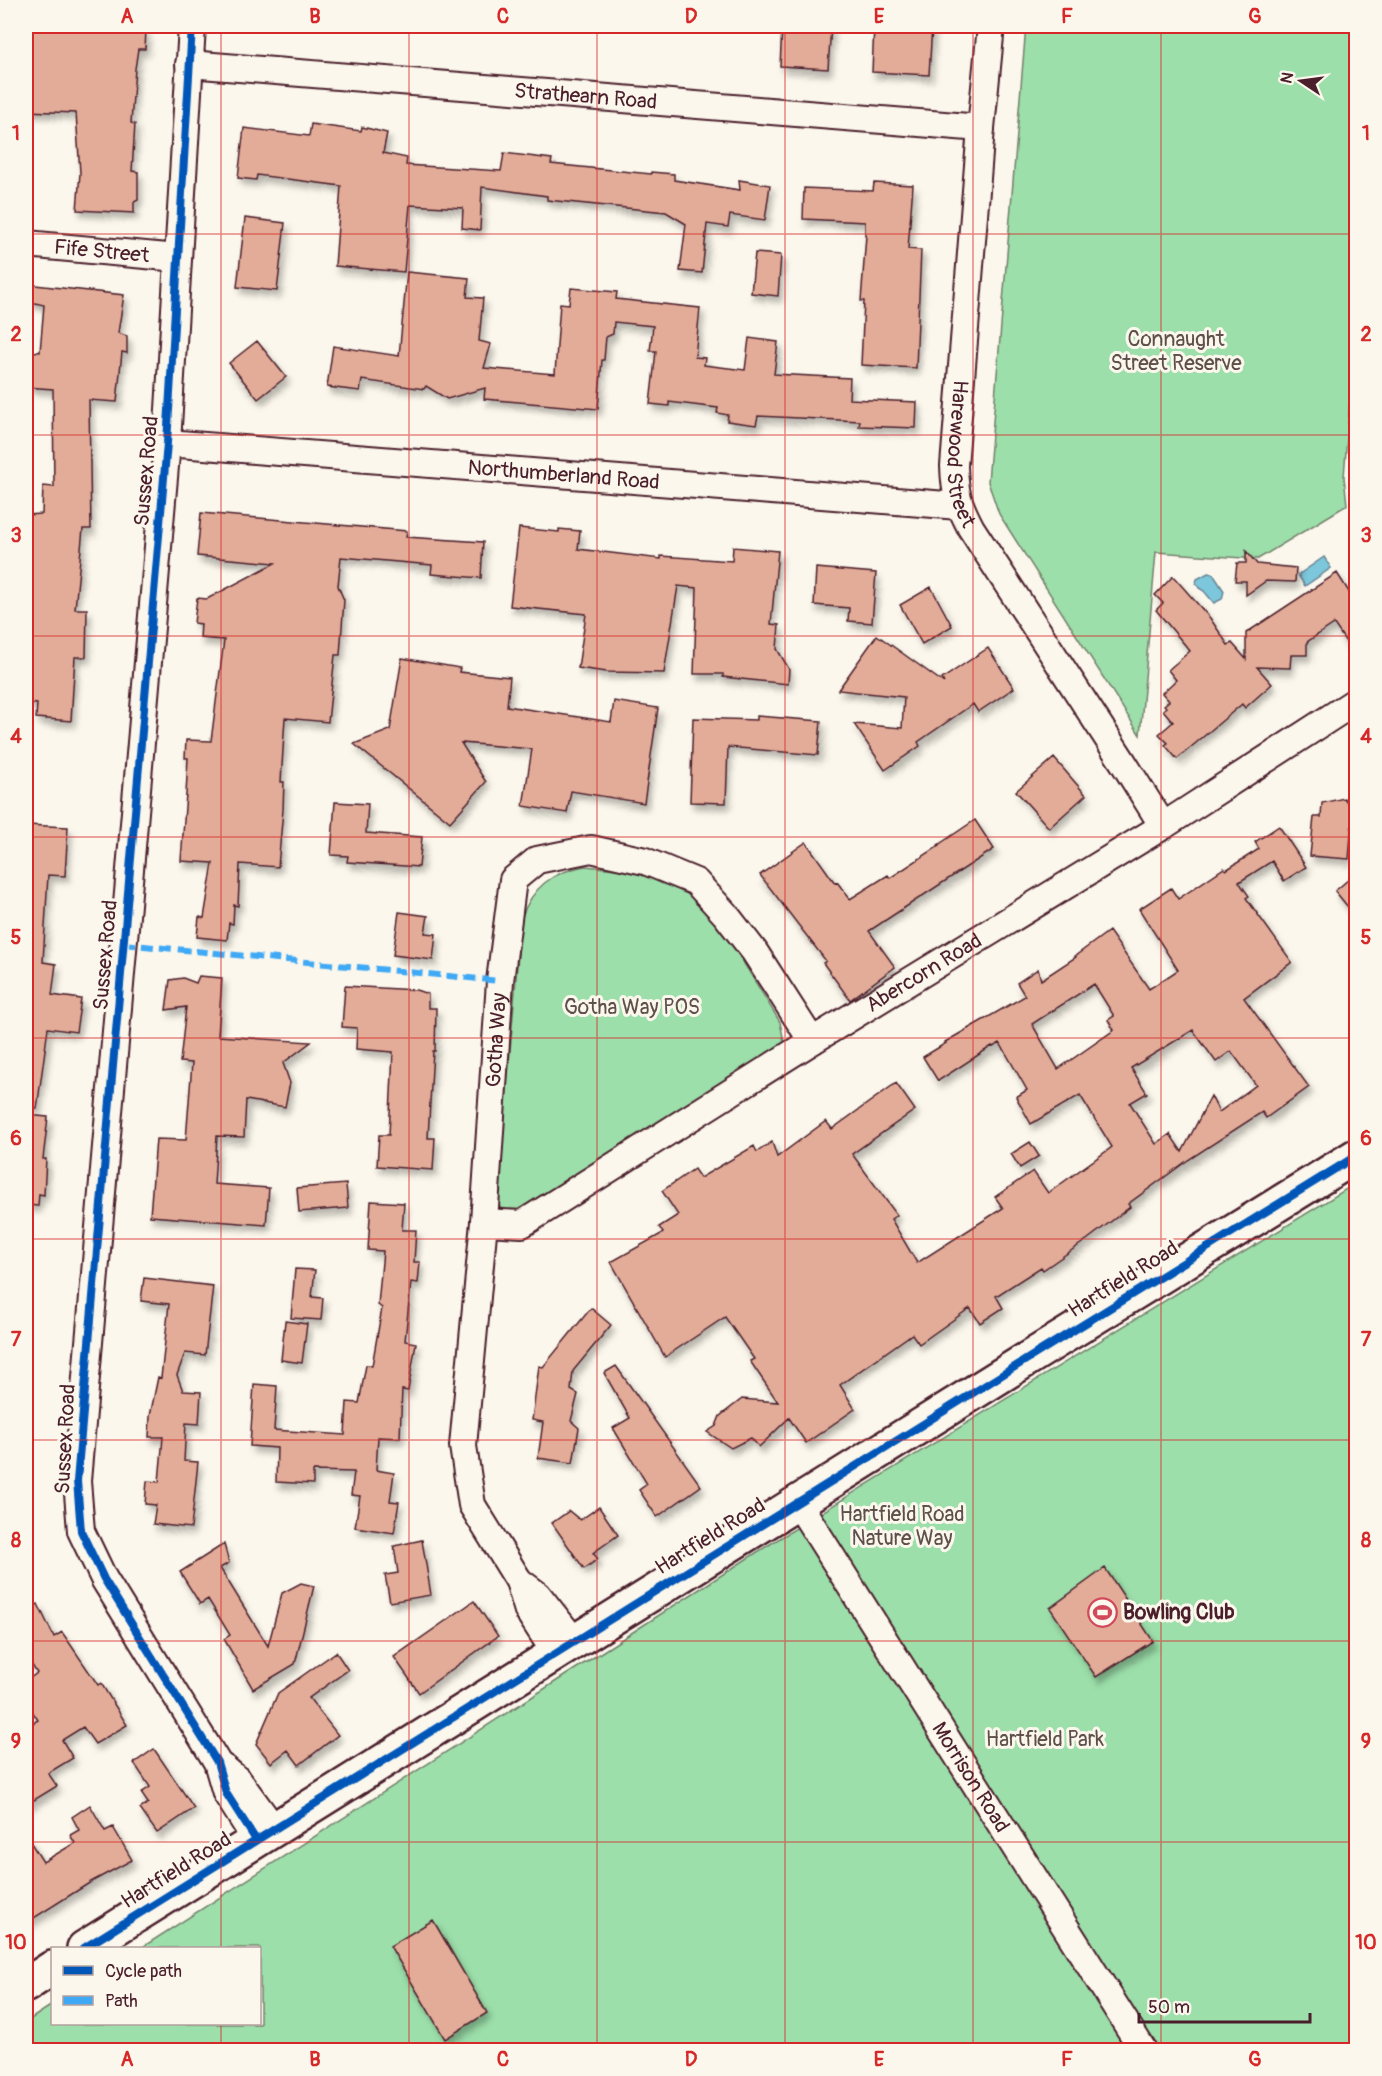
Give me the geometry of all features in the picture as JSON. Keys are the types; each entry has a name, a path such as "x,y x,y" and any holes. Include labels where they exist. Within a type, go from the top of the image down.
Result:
{"street":[{"name":"Sussex Road","path":"192,26 167,443 77,1481 81,1531 104,1580 217,1762 238,1780 265,1834"},
{"name":"Harewood Street","path":"992,26 981,128 954,490 959,506 971,528 1163,826"},
{"name":"Strathearn Road","path":"189,64 981,128"},
{"name":"Fife Street","path":"26,244 178,258"},
{"name":"Northumberland Road","path":"167,443 959,506"},
{"name":"Abercorn Road","path":"484,1222 522,1224 812,1041 1163,826 1356,700"},
{"name":"Gotha Way","path":"565,1648 538,1595 519,1581 472,1505 463,1446 484,1222 500,981 513,880 537,860 591,849 645,861 696,882 754,951 812,1041"},
{"name":"Hartfield Road","path":"86,1947 1356,1156"},
{"name":"Morrison Road","path":"798,1503 1143,2050"},
{"path":"26,1985 51,1969"}],"green space":[{"name":"Connaught Street Reserve","path":"1026,26 1356,26 1356,319 1344,477 1347,505 1258,559 1156,552 1140,735 999,514 988,482"},
{"name":"Gotha Way POS","path":"585,866 648,872 693,897 721,926 780,1022 784,1042 780,1053 520,1217 503,1213 498,1195 521,919 531,898 545,883 563,872"},
{"name":"Hartfield Park","path":"1356,1183 1356,2050 26,2050 26,2022 51,2006 51,2025 261,2025 261,1947 143,1947 759,1551"}],"water":[{"path":"1324,557 1331,568 1305,586 1298,575"},
{"path":"1208,573 1213,574 1224,591 1222,599 1214,603 1196,583 1197,579"}],"building":[{"path":"26,26 97,26 146,30 145,49 138,49 131,123 135,124 132,171 138,172 138,200 134,202 134,213 77,210 80,173 76,113 26,111"},
{"path":"782,26 831,26 828,69 780,66"},
{"path":"874,26 932,26 929,75 872,72"},
{"path":"311,124 361,131 362,127 387,133 383,153 407,158 406,165 501,171 504,153 552,159 551,164 651,174 651,172 674,174 674,180 740,190 739,180 770,185 765,220 730,215 728,227 707,224 702,273 680,271 686,224 666,212 547,200 547,196 482,187 480,230 462,228 463,208 410,205 404,272 335,266 341,186 257,175 256,180 238,178 244,128 309,136"},
{"path":"874,183 913,185 908,249 921,250 916,368 861,365 865,222 803,219 804,188 873,191"},
{"path":"245,218 285,223 277,291 237,287"},
{"path":"755,253 781,255 778,296 751,293"},
{"path":"407,272 469,278 467,297 483,298 479,341 491,344 484,368 555,374 560,303 569,304 571,288 617,292 616,299 700,308 695,357 705,358 704,365 745,370 749,338 778,342 774,374 850,378 849,399 917,402 916,428 859,426 860,421 758,416 756,425 727,421 728,415 717,413 718,408 669,402 669,406 650,404 656,351 650,351 653,326 614,322 613,334 606,337 598,409 484,399 485,388 447,399 426,386 424,389 362,380 360,391 327,387 333,346 399,356"},
{"path":"26,284 124,295 118,333 127,336 127,353 122,352 117,402 89,400 91,529 83,529 75,609 87,609 86,657 75,657 71,721 36,718 37,704 26,703 26,515 42,514 43,486 54,487 53,389 26,387 26,351 40,352 44,305 26,301"},
{"path":"257,341 286,377 258,399 229,363"},
{"path":"201,513 407,531 406,537 483,542 481,578 431,574 432,565 341,557 338,586 344,600 340,655 335,655 328,722 285,718 281,782 284,782 283,810 278,867 240,864 238,906 234,905 233,924 229,923 227,940 197,937 199,917 204,918 213,863 181,861 188,758 185,758 186,740 211,741 224,640 200,638 201,624 194,623 197,598 207,599 275,563 197,556"},
{"path":"519,528 559,532 559,529 580,531 578,549 661,559 661,556 732,561 733,547 778,551 771,624 779,625 777,649 789,669 788,684 723,677 723,674 694,674 697,588 678,586 664,673 607,672 578,668 586,614 510,606"},
{"path":"1246,551 1257,564 1296,568 1295,582 1266,581 1246,595 1246,581 1235,581 1237,563 1246,563"},
{"path":"816,568 876,573 872,623 848,621 849,608 814,605"},
{"path":"1337,573 1356,603 1356,657 1334,624 1307,642 1307,655 1291,655 1290,668 1257,667 1272,684 1245,708 1242,704 1177,759 1165,745 1168,743 1159,734 1173,722 1163,710 1166,707 1164,705 1169,701 1162,693 1176,680 1168,670 1190,651 1156,610 1163,603 1155,595 1173,576 1210,618 1228,645 1232,643 1246,659 1246,633"},
{"path":"931,587 952,626 922,644 900,605"},
{"path":"877,635 944,683 942,679 988,648 1014,688 978,712 973,704 918,742 920,746 885,770 854,724 902,728 904,697 838,690"},
{"path":"402,658 460,668 459,672 510,677 507,706 611,722 614,701 658,708 644,803 571,791 567,813 523,806 532,749 461,743 486,782 450,822 354,744 390,730"},
{"path":"757,716 821,721 818,755 728,747 726,803 690,802 693,718 757,720"},
{"path":"1054,758 1086,795 1049,828 1016,791"},
{"path":"1344,798 1353,810 1349,859 1310,856 1314,817 1321,817 1322,803"},
{"path":"335,802 368,804 366,833 422,837 419,867 347,862 348,856 331,855"},
{"path":"975,820 994,849 869,931 895,967 850,1000 823,963 826,961 760,875 806,842 835,883 837,882 850,899 888,875 890,878"},
{"path":"26,825 68,827 65,876 48,875 43,962 56,964 52,995 81,999 76,1032 48,1028 37,1109 26,1108"},
{"path":"1279,826 1306,867 1284,881 1272,861 1239,882 1249,896 1246,898 1292,962 1244,998 1309,1087 1266,1118 1262,1112 1188,1160 1128,1204 1130,1207 1088,1239 1043,1270 1041,1267 996,1296 1003,1308 980,1323 970,1308 919,1344 912,1334 840,1385 855,1409 806,1443 789,1418 759,1447 751,1438 731,1448 707,1432 716,1426 720,1416 742,1399 778,1402 750,1361 754,1359 725,1317 665,1357 611,1262 663,1233 659,1227 678,1215 662,1191 694,1169 700,1178 754,1146 757,1152 772,1142 777,1157 826,1121 832,1129 896,1083 915,1110 852,1154 897,1215 891,1219 917,1263 1003,1208 995,1197 1033,1171 1048,1193 1112,1147 1080,1095 1031,1124 1016,1097 1027,1090 1000,1043 938,1081 923,1057 1025,996 1017,983 1038,969 1041,980 1076,957 1109,931 1149,989 1178,970 1139,909 1171,888 1178,899 1224,868 1226,870 1259,849 1255,842","holes":["1094,984 1114,1016 1108,1020 1114,1030 1058,1069 1032,1024","1193,1030 1216,1062 1231,1051 1256,1085 1219,1112 1211,1096 1182,1152 1170,1134 1156,1144 1130,1103 1147,1093 1131,1068"]},
{"path":"1356,873 1356,917 1335,891"},
{"path":"399,912 428,916 425,933 436,934 433,960 393,955"},
{"path":"199,976 222,978 218,1036 311,1042 283,1063 290,1083 285,1107 246,1100 244,1137 217,1136 214,1184 269,1188 266,1225 150,1216 156,1139 186,1140 192,1063 180,1062 186,1007 166,1010 170,980 183,978 196,983"},
{"path":"345,986 416,990 428,994 428,1008 436,1008 428,1138 435,1138 433,1170 377,1166 379,1135 389,1135 393,1052 356,1049 357,1028 342,1027"},
{"path":"26,1115 48,1117 43,1159 46,1159 44,1195 39,1194 38,1206 26,1205"},
{"path":"1030,1142 1039,1156 1020,1168 1011,1154"},
{"path":"346,1184 348,1208 299,1212 297,1188"},
{"path":"371,1201 404,1203 402,1230 416,1230 414,1262 420,1262 418,1283 411,1282 405,1341 416,1343 408,1391 402,1390 400,1438 378,1437 376,1470 394,1473 390,1501 399,1502 394,1533 355,1527 360,1496 351,1495 354,1472 313,1471 313,1484 276,1482 277,1448 250,1446 254,1384 277,1386 274,1430 345,1435 347,1402 359,1403 366,1365 372,1366 382,1308 378,1305 383,1251 368,1250"},
{"path":"295,1269 315,1270 312,1297 323,1298 321,1320 291,1318"},
{"path":"144,1278 213,1286 205,1355 185,1353 177,1375 183,1391 201,1392 199,1424 186,1423 184,1461 198,1462 191,1528 153,1524 156,1505 145,1504 147,1481 159,1482 163,1437 149,1437 150,1416 158,1377 161,1378 169,1304 141,1301"},
{"path":"591,1308 611,1325 573,1371 571,1390 578,1394 571,1421 579,1428 573,1463 538,1458 543,1422 532,1420 539,1366 543,1367"},
{"path":"285,1321 307,1324 302,1363 281,1360"},
{"path":"616,1366 701,1486 657,1517 639,1490 647,1484 613,1428 630,1418 604,1373"},
{"path":"599,1507 618,1535 593,1553 598,1559 584,1569 552,1523 569,1511 580,1520"},
{"path":"422,1540 431,1595 390,1602 385,1575 398,1573 394,1546"},
{"path":"224,1544 229,1563 220,1568 268,1646 282,1593 301,1583 314,1586 295,1664 253,1689 224,1639 230,1635 208,1599 200,1604 180,1572"},
{"path":"1105,1568 1153,1641 1096,1677 1050,1608"},
{"path":"474,1601 498,1636 419,1693 394,1657"},
{"path":"38,1604 54,1637 62,1632 98,1685 101,1683 127,1725 95,1744 83,1727 62,1740 73,1758 48,1773 57,1786 26,1805 26,1727 38,1720 26,1702 26,1681 37,1673 26,1656 26,1609"},
{"path":"336,1652 348,1670 309,1698 338,1735 299,1765 288,1750 271,1763 256,1744 278,1693"},
{"path":"154,1749 194,1808 157,1833 140,1809 148,1803 141,1793 150,1787 134,1763"},
{"path":"90,1805 105,1831 113,1827 132,1860 91,1882 26,1923 26,1835 43,1862 75,1843 70,1835 79,1830 72,1817"},
{"path":"433,1920 487,2013 445,2039 390,1946"}],"marked path":[{"path":"124,944 500,981"}],"cycle path":[{"path":"192,26 167,443 77,1481 81,1531 104,1579 217,1762 226,1793 256,1840"},
{"path":"86,1947 1356,1156"}],"place":[{"name":"Bowling Club","path":"1102,1612"}],"park label":[{"name":"Hartfield Road Nature Way","path":"902,1526"}]}
